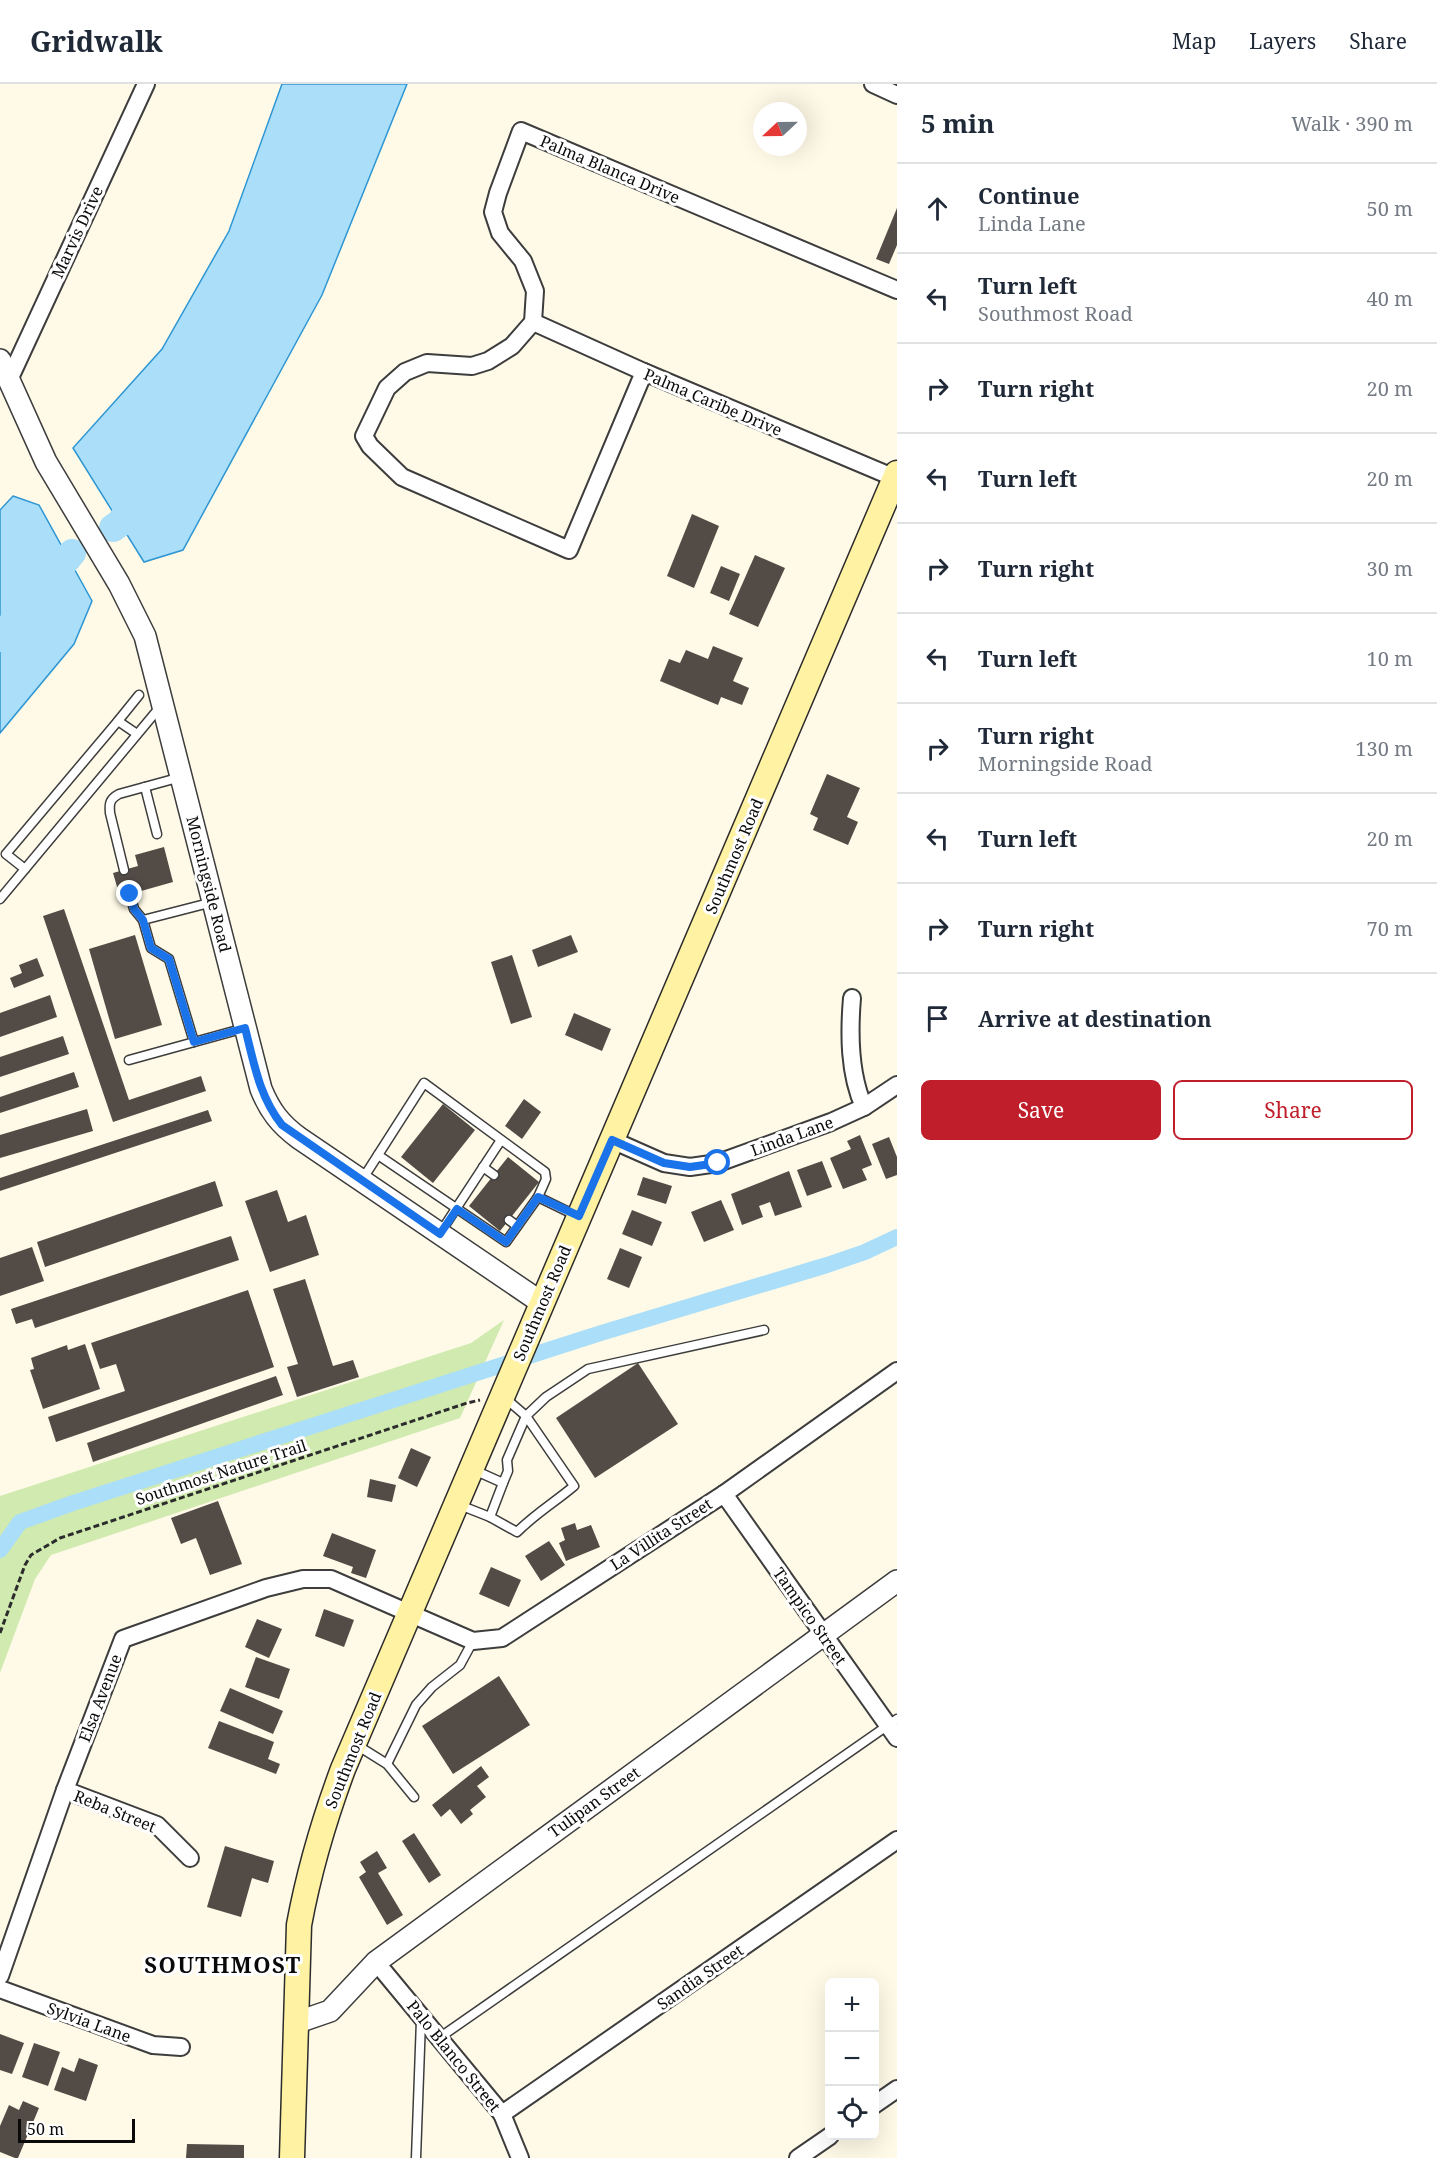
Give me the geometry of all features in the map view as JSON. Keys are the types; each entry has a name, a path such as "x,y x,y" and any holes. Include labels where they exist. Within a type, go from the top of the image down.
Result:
{"main road":[{"name":"Southmost Road","path":"292,2158 299,1925 324,1819 471,1469 896,476"}],"street":[{"name":"Marvis Drive","path":"9,380 146,84"},
{"path":"873,84 897,95"},
{"name":"Palma Blanca Drive","path":"533,322 535,291 523,261 500,233 493,212 521,131 897,290"},
{"path":"533,322 512,346 488,361 472,366 427,363 405,372 387,388 363,436 370,446 402,477 569,550 644,372"},
{"name":"Palma Caribe Drive","path":"533,322 644,372 896,476"},
{"name":"Morningside Road","path":"0,360 46,462 119,584 145,636 245,1028 261,1089 269,1109 282,1125 440,1234 538,1312"},
{"path":"852,998 849,1032 857,1091 864,1107"},
{"name":"Linda Lane","path":"612,1140 664,1163 690,1167 718,1163 831,1122 864,1107 897,1085"},
{"name":"La Villita Street","path":"473,1641 502,1638 724,1494 897,1371"},
{"name":"Tampico Street","path":"724,1494 823,1634 894,1727"},
{"name":"Elsa Avenue","path":"0,1976 65,1790 123,1639 266,1588 303,1579 331,1579 410,1613"},
{"name":"Tulipan Street","path":"295,2023 330,2011 376,1962 897,1581"},
{"path":"410,1613 473,1641"},
{"name":"Reba Street","path":"65,1790 157,1825 190,1858"},
{"name":"Sandia Street","path":"502,2114 897,1840"},
{"name":"Palo Blanco Street","path":"376,1962 502,2114 520,2158"},
{"name":"Sylvia Lane","path":"0,1989 153,2045 180,2047"},
{"path":"879,2102 897,2089"},
{"path":"798,2158 825,2139"}],"lane":[{"path":"25,869 6,854 139,695"},
{"path":"0,899 162,704"},
{"path":"118,721 137,734"},
{"path":"124,870 110,813 109,803 112,798 118,794 181,777"},
{"path":"145,787 157,834"},
{"path":"130,894 134,909 143,920 151,948 169,959 194,1042"},
{"path":"143,920 213,902"},
{"path":"129,1060 245,1028"},
{"path":"362,1180 424,1083 545,1172 546,1179 538,1197 528,1203 506,1242 378,1155"},
{"path":"440,1234 501,1140"},
{"path":"483,1167 494,1175"},
{"path":"470,1188 478,1195"},
{"path":"538,1197 579,1216"},
{"path":"509,1220 517,1226"},
{"path":"490,1517 508,1471 507,1460 526,1416 546,1397 588,1369 764,1330"},
{"path":"457,1504 490,1517 517,1532 537,1512 557,1500 573,1486 526,1416 503,1396"},
{"path":"471,1469 503,1483"},
{"path":"387,1764 416,1705 432,1688 460,1665 473,1641"},
{"path":"439,2038 894,1727"},
{"path":"354,1744 387,1764 414,1797"},
{"path":"416,2158 422,2017"}],"path":[{"name":"Southmost Nature Trail","path":"0,1633 25,1565 31,1555 60,1538 467,1403 503,1396"}],"green space":[{"path":"504,1320 460,1418 51,1555 35,1579 0,1673 0,1496 471,1343"}],"water":[{"path":"282,84 407,84 322,295 183,550 144,562 73,448 162,349 229,231"},
{"path":"13,496 39,505 92,601 74,644 0,733 0,510"}],"building":[{"path":"897,208 897,245 889,264 876,259"},
{"path":"692,514 719,526 694,588 667,576"},
{"path":"755,555 785,568 758,627 729,614"},
{"path":"721,566 740,574 729,601 710,593"},
{"path":"713,646 743,658 733,681 749,688 742,705 721,697 718,705 660,681 669,659 680,663 686,650 708,659"},
{"path":"827,774 860,788 847,817 858,822 848,845 813,830 818,818 810,814"},
{"path":"164,847 173,882 120,897 113,873 138,866 135,855"},
{"path":"64,909 129,1100 201,1076 206,1091 113,1122 43,916"},
{"path":"135,935 162,1025 115,1039 89,949"},
{"path":"571,935 578,952 538,967 532,950"},
{"path":"512,955 532,1017 511,1024 491,962"},
{"path":"37,958 44,976 14,988 10,978 22,973 19,965"},
{"path":"50,995 57,1017 0,1037 0,1013"},
{"path":"574,1013 611,1029 602,1051 565,1035"},
{"path":"63,1036 69,1054 0,1077 0,1057"},
{"path":"74,1072 79,1087 0,1113 0,1097"},
{"path":"524,1099 541,1112 522,1139 505,1126"},
{"path":"443,1104 475,1130 433,1183 401,1157"},
{"path":"87,1109 93,1131 0,1158 0,1135"},
{"path":"208,1110 212,1121 0,1191 0,1178"},
{"path":"860,1135 872,1165 862,1169 867,1180 843,1189 830,1158 851,1149 847,1141"},
{"path":"889,1137 897,1157 897,1175 886,1179 872,1144"},
{"path":"508,1157 539,1182 500,1231 469,1206"},
{"path":"822,1161 832,1187 807,1196 797,1170"},
{"path":"789,1171 802,1207 775,1216 770,1202 759,1206 763,1217 742,1225 731,1194"},
{"path":"643,1177 672,1186 666,1204 637,1195"},
{"path":"215,1181 223,1206 45,1267 37,1242"},
{"path":"277,1190 288,1222 306,1215 319,1255 270,1272 245,1201"},
{"path":"721,1200 734,1230 704,1242 691,1212"},
{"path":"632,1210 662,1222 652,1246 622,1234"},
{"path":"231,1236 239,1260 35,1328 32,1319 16,1324 11,1309"},
{"path":"32,1247 44,1281 0,1296 0,1258"},
{"path":"620,1248 642,1257 629,1288 607,1279"},
{"path":"305,1279 333,1366 353,1360 359,1377 297,1397 287,1367 298,1364 273,1289"},
{"path":"248,1290 274,1367 56,1442 48,1417 125,1391 116,1364 100,1369 91,1343"},
{"path":"85,1344 100,1389 43,1409 30,1370 34,1369 31,1358 67,1345 68,1350"},
{"path":"638,1363 678,1424 595,1478 556,1418"},
{"path":"276,1376 283,1395 93,1462 87,1443"},
{"path":"411,1448 431,1457 417,1487 398,1478"},
{"path":"370,1479 396,1485 392,1502 367,1497"},
{"path":"218,1501 242,1564 210,1575 196,1538 181,1544 171,1518"},
{"path":"575,1523 577,1530 591,1525 600,1547 566,1561 559,1543 565,1540 561,1528"},
{"path":"332,1533 376,1550 366,1578 351,1573 353,1567 323,1556"},
{"path":"549,1541 565,1565 541,1581 525,1556"},
{"path":"491,1567 521,1580 509,1607 479,1594"},
{"path":"324,1609 354,1620 344,1647 315,1636"},
{"path":"257,1619 282,1629 269,1658 245,1647"},
{"path":"256,1657 290,1669 279,1699 245,1687"},
{"path":"499,1676 530,1725 453,1774 422,1726"},
{"path":"230,1688 283,1711 273,1734 220,1711"},
{"path":"219,1721 274,1742 268,1759 280,1764 276,1774 208,1748"},
{"path":"481,1766 489,1777 477,1786 486,1797 470,1810 473,1814 461,1824 450,1809 441,1817 432,1805"},
{"path":"414,1833 441,1875 429,1883 402,1841"},
{"path":"225,1846 274,1861 268,1883 252,1878 241,1917 207,1907"},
{"path":"377,1851 387,1868 378,1873 403,1915 387,1925 359,1877 366,1872 360,1862"},
{"path":"0,2034 24,2043 12,2074 0,2070"},
{"path":"34,2043 60,2052 48,2086 22,2077"},
{"path":"79,2058 98,2065 86,2101 54,2090 62,2067 74,2072"},
{"path":"23,2101 39,2108 18,2158 15,2158 0,2152 0,2126 9,2105 19,2110"},
{"path":"187,2144 244,2145 244,2158 186,2158"}],"waterway":[{"path":"113,528 120,523 142,492"},
{"path":"0,638 72,553"},
{"path":"0,1550 20,1522 73,1503 601,1333 827,1265 865,1252 897,1237"}],"district":[{"name":"SOUTHMOST","path":"223,1964"}],"route":[{"path":"130,894 134,909 143,920 151,948 169,959 194,1042 245,1028 261,1089 269,1109 282,1125 440,1234 457,1209 506,1242 538,1197 579,1216 612,1140 664,1163 690,1167 718,1163"}]}
